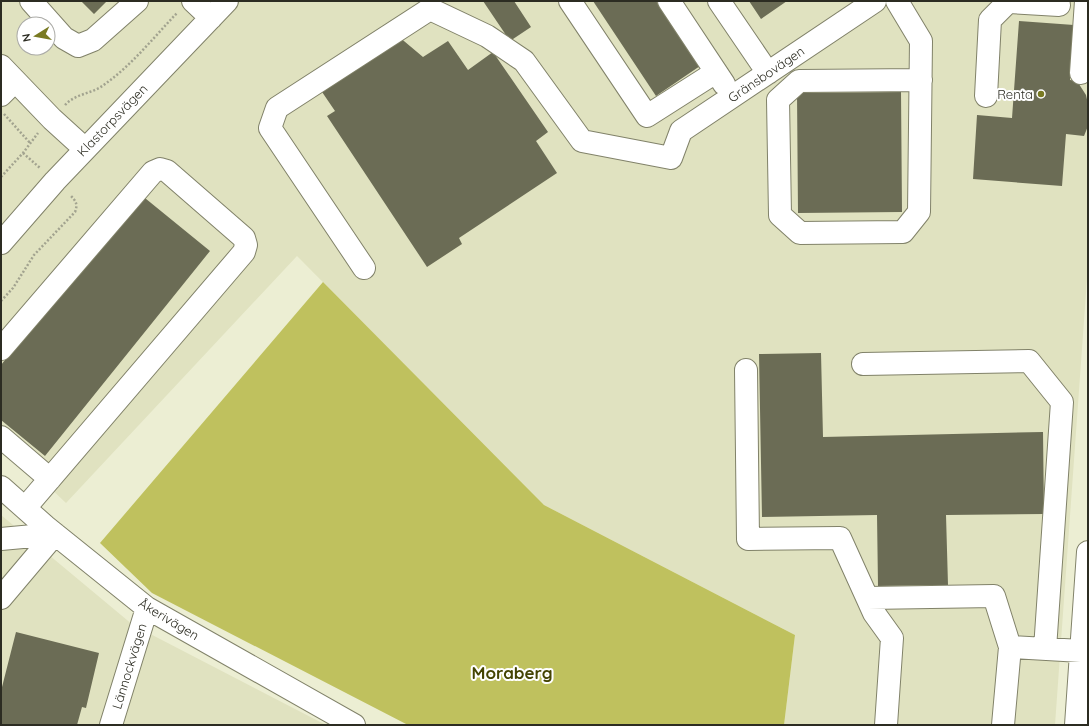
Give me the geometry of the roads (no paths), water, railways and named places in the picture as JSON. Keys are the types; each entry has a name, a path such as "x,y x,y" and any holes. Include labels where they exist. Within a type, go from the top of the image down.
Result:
{"street":[{"path":"31,1 64,38 78,46 93,40 137,1"},
{"name":"Klastorpsvägen","path":"1,243 85,149 227,1"},
{"path":"570,1 648,116 716,72"},
{"path":"669,1 733,96"},
{"path":"719,1 768,73"},
{"name":"Gränsbovägen","path":"433,5 487,36 524,61 582,141 671,158 681,131 872,1"},
{"path":"897,1 921,41 921,80 919,212 903,232 800,233 780,215 778,100 799,82 921,80"},
{"path":"986,96 990,20 1009,1 1059,5"},
{"path":"1081,73 1086,1"},
{"path":"364,268 270,128 277,108 433,5"},
{"path":"186,6 211,18"},
{"path":"6,80 85,149"},
{"path":"1,349 153,172 160,169 167,171 244,238 246,244 244,252 25,508"},
{"path":"863,364 1029,361 1062,402 1045,649"},
{"path":"746,370 748,539 840,538 874,613 892,638 886,725"},
{"path":"1,437 50,479"},
{"name":"Åkerivägen","path":"1,487 55,534 147,608 354,725"},
{"path":"1,539 55,534"},
{"path":"1,598 55,534"},
{"path":"1076,725 1088,552"},
{"path":"868,598 994,596 1010,648 1003,725"},
{"name":"Lännockvägen","path":"111,725 147,608"},
{"path":"1010,648 1081,651"}],"place":[{"name":"Renta","path":"1041,94"}],"district":[{"name":"Moraberg","path":"512,672"}]}
